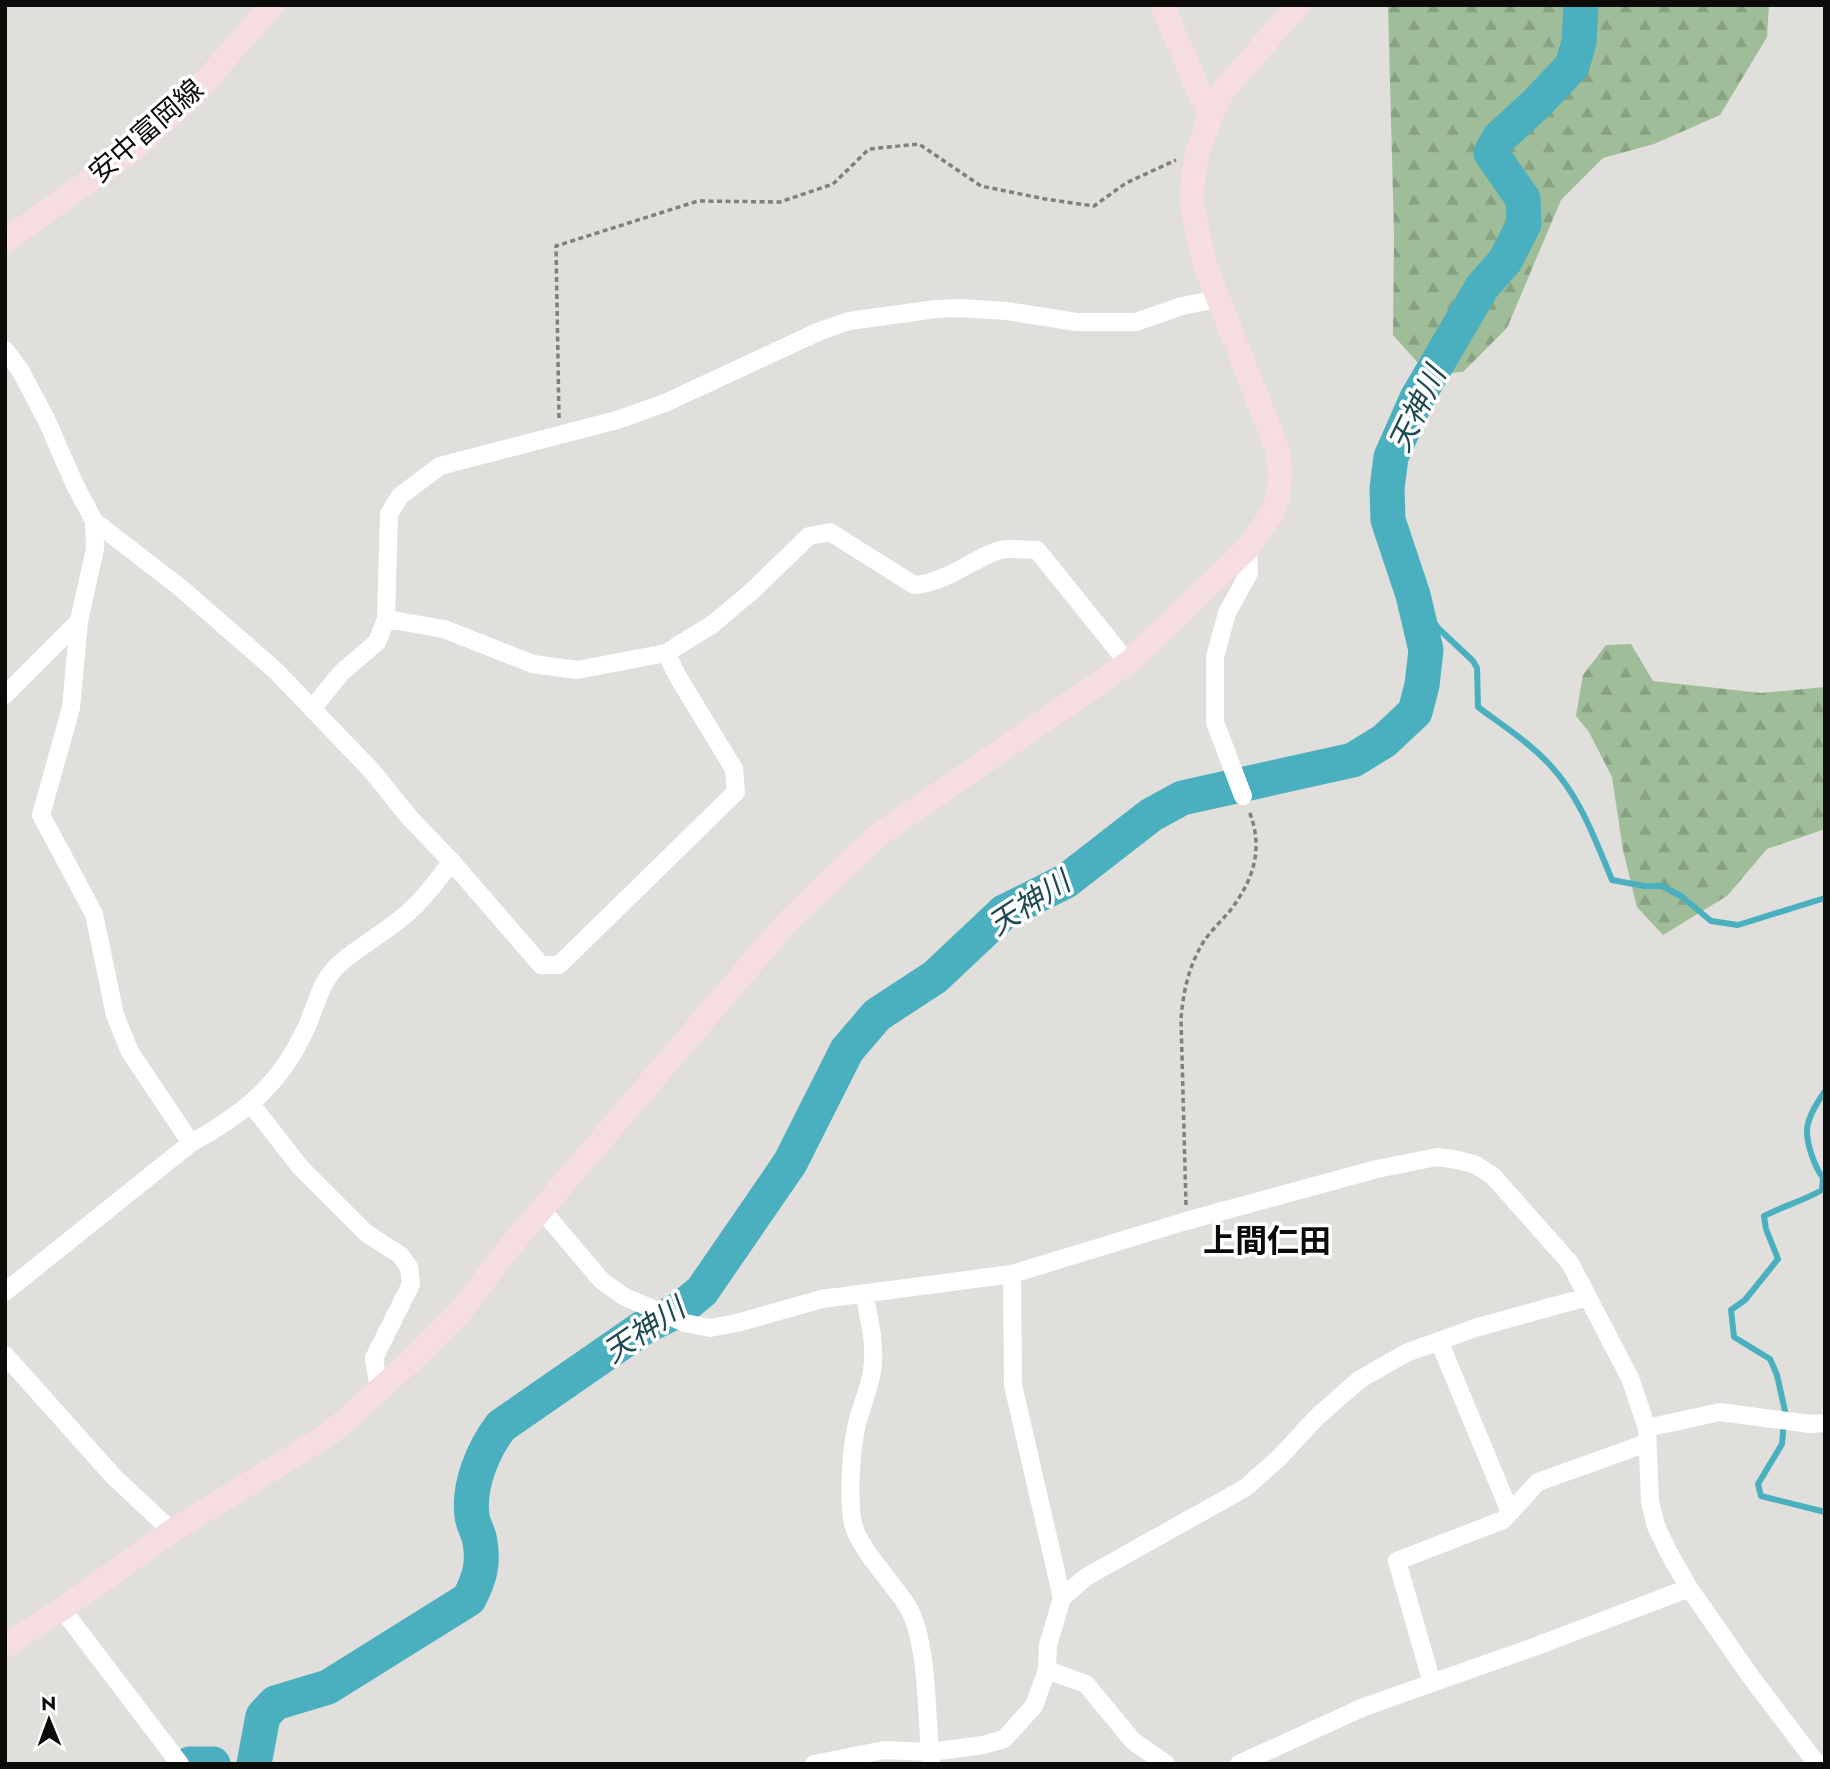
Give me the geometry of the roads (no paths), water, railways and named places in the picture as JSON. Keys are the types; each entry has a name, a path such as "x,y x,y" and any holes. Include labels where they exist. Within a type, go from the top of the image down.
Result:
{"street":[{"name":"安中富岡線","path":"5,241 134,149 195,93 272,5"},
{"path":"1161,5 1210,118"},
{"path":"5,1646 172,1531 332,1432 462,1310 541,1209 788,920 877,836 1128,663 1248,548 1272,513 1278,498 1278,451 1199,245 1192,205 1193,175 1198,150 1224,90 1298,5"},
{"path":"312,709 341,673 377,642 386,619 389,514 400,496 440,466 617,420 665,403 820,331 849,321 901,313 960,309 1007,311 1069,322 1136,321 1182,306 1218,299"},
{"path":"5,350 20,370 47,421 93,521 94,549 79,621 71,708 41,815 94,914 116,1015 130,1052 191,1143"},
{"path":"93,521 182,589 276,671 372,771 409,817 452,862 541,965 559,965 736,792 734,769 666,653"},
{"path":"386,619 444,629 533,664 577,670 666,653 713,624 809,536 830,532 914,585 941,578 1000,550 1037,550 1128,663"},
{"path":"1243,796 1215,722 1215,657 1227,613 1249,573 1248,548"},
{"path":"5,695 79,621"},
{"path":"5,1292 191,1143 223,1125 251,1104 288,1064 307,1027 322,987 336,967 414,908 452,862"},
{"path":"251,1104 301,1168 366,1233 400,1255 409,1267 411,1283 374,1358 379,1389"},
{"path":"541,1209 601,1280 623,1296 685,1323 710,1328 822,1299 1012,1274 1186,1221 1377,1169 1437,1157 1476,1165 1493,1176 1570,1263 1630,1378 1647,1435 1650,1502 1656,1525 1689,1588 1751,1677 1817,1764"},
{"path":"814,1764 884,1750 931,1758 984,1745 1004,1739 1034,1706 1047,1670 1048,1645 1062,1598 1013,1385 1012,1274"},
{"path":"864,1293 872,1337 872,1371 855,1429 850,1497 853,1526 908,1608 916,1630 922,1655 931,1758"},
{"path":"1062,1598 1086,1577 1245,1488 1359,1380 1406,1353 1475,1328 1587,1297"},
{"path":"1439,1341 1510,1512"},
{"path":"5,1354 115,1478 172,1531"},
{"path":"1432,1683 1397,1561 1503,1520 1538,1482 1647,1435 1720,1412 1810,1424 1825,1423"},
{"path":"1239,1764 1364,1707 1689,1588"},
{"path":"62,1609 180,1764"},
{"path":"1047,1670 1086,1684 1133,1741 1166,1764"}],"waterway":[{"name":"天神川","path":"254,1764 263,1716 275,1703 328,1687 469,1599 481,1565 479,1539 472,1516 472,1492 478,1468 501,1426 644,1327 679,1310 702,1291 790,1163 847,1050 877,1015 935,977 1004,912 1066,881 1151,815 1182,798 1353,760 1384,741 1415,712 1422,685 1426,650 1413,595 1388,520 1387,488 1391,457 1417,398 1482,287 1505,261 1524,224 1523,199 1491,153 1499,138 1572,66 1579,42 1581,5"},
{"path":"1413,595 1439,629 1473,661 1477,668 1478,707 1533,749 1561,777 1586,819 1612,880 1644,886 1662,886 1681,896 1711,921 1738,925 1825,898"},
{"path":"1825,1091 1807,1126 1808,1143 1823,1178 1822,1190 1764,1216 1766,1229 1778,1259 1745,1300 1731,1310 1734,1337 1770,1359 1777,1375 1785,1411 1782,1444 1758,1484 1761,1496 1825,1512"},
{"name":"天神川","path":"190,1764 213,1764"}],"district":[{"name":"上間仁田","path":"1267,1241"}]}
